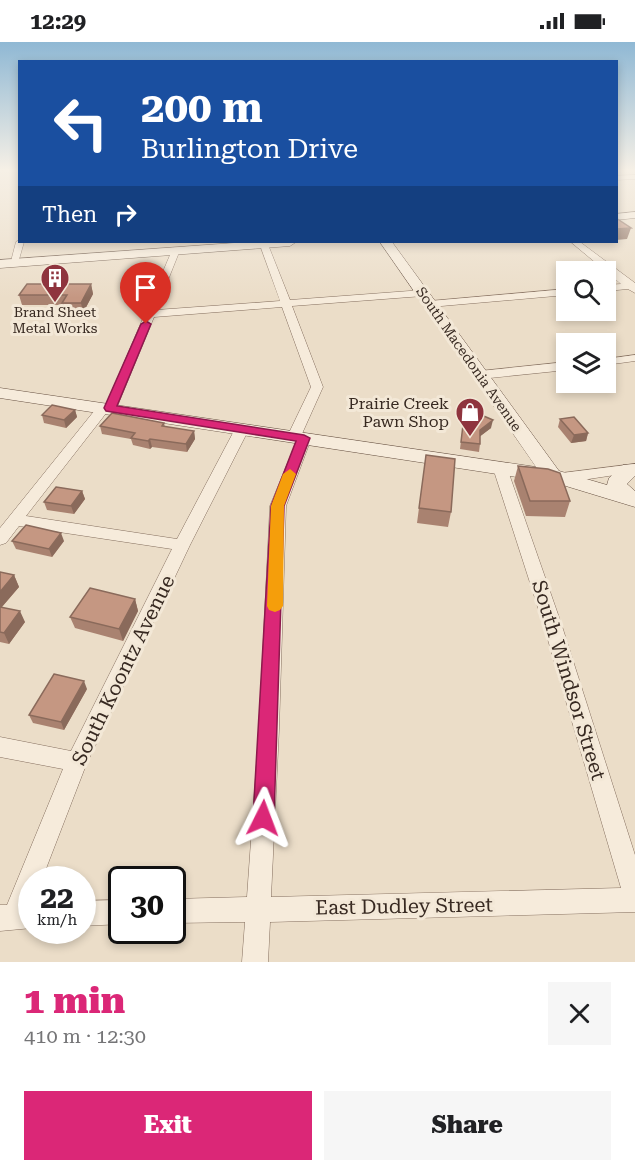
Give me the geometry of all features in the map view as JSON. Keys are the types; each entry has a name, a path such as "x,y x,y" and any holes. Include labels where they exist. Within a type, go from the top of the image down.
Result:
{"street":[{"path":"618,217 635,215"},
{"path":"6,263 19,243"},
{"path":"6,263 142,247 176,250 263,243 317,389 278,506 269,729 255,962"},
{"name":"South Macedonia Avenue","path":"387,243 480,375 557,477"},
{"path":"576,243 633,287"},
{"path":"0,539 107,408 176,250"},
{"path":"616,288 633,287"},
{"path":"150,314 285,304 556,293"},
{"path":"616,361 635,358"},
{"path":"480,375 556,367"},
{"path":"0,393 557,477 633,500"},
{"name":"South Koontz Avenue","path":"15,917 77,762 242,429"},
{"name":"South Windsor Street","path":"500,468 552,623 635,892"},
{"path":"557,477 633,468"},
{"path":"633,468 616,483 620,490 633,500"},
{"path":"15,520 183,545"},
{"path":"0,747 77,762"},
{"name":"East Dudley Street","path":"186,911 635,900"}],"building":[{"path":"618,219 631,228 618,229"},
{"path":"27,284 91,284 81,303 62,303 67,295 19,295"},
{"path":"52,405 75,410 64,420 42,415"},
{"path":"112,413 164,423 162,426 194,431 186,444 131,438 135,433 100,426"},
{"path":"479,414 493,420 480,430 480,444 461,442 463,425"},
{"path":"574,417 588,433 574,435 560,419"},
{"path":"426,455 455,459 451,512 419,508"},
{"path":"518,466 548,469 560,473 570,501 530,501"},
{"path":"56,487 82,491 71,506 44,502"},
{"path":"26,525 61,533 49,549 12,541"},
{"path":"0,572 14,575 0,592"},
{"path":"90,588 135,599 119,629 70,617"},
{"path":"0,607 20,611 4,633 0,632"},
{"path":"54,674 84,681 61,722 29,715"}],"slow traffic":[{"path":"275,606 278,506 290,474"}],"place":[{"name":"Brand Sheet Metal Works","path":"55,304"},
{"name":"Prairie Creek Pawn Shop","path":"470,438"}],"route":[{"path":"146,324 110,408 304,438 278,506 263,818"}]}
